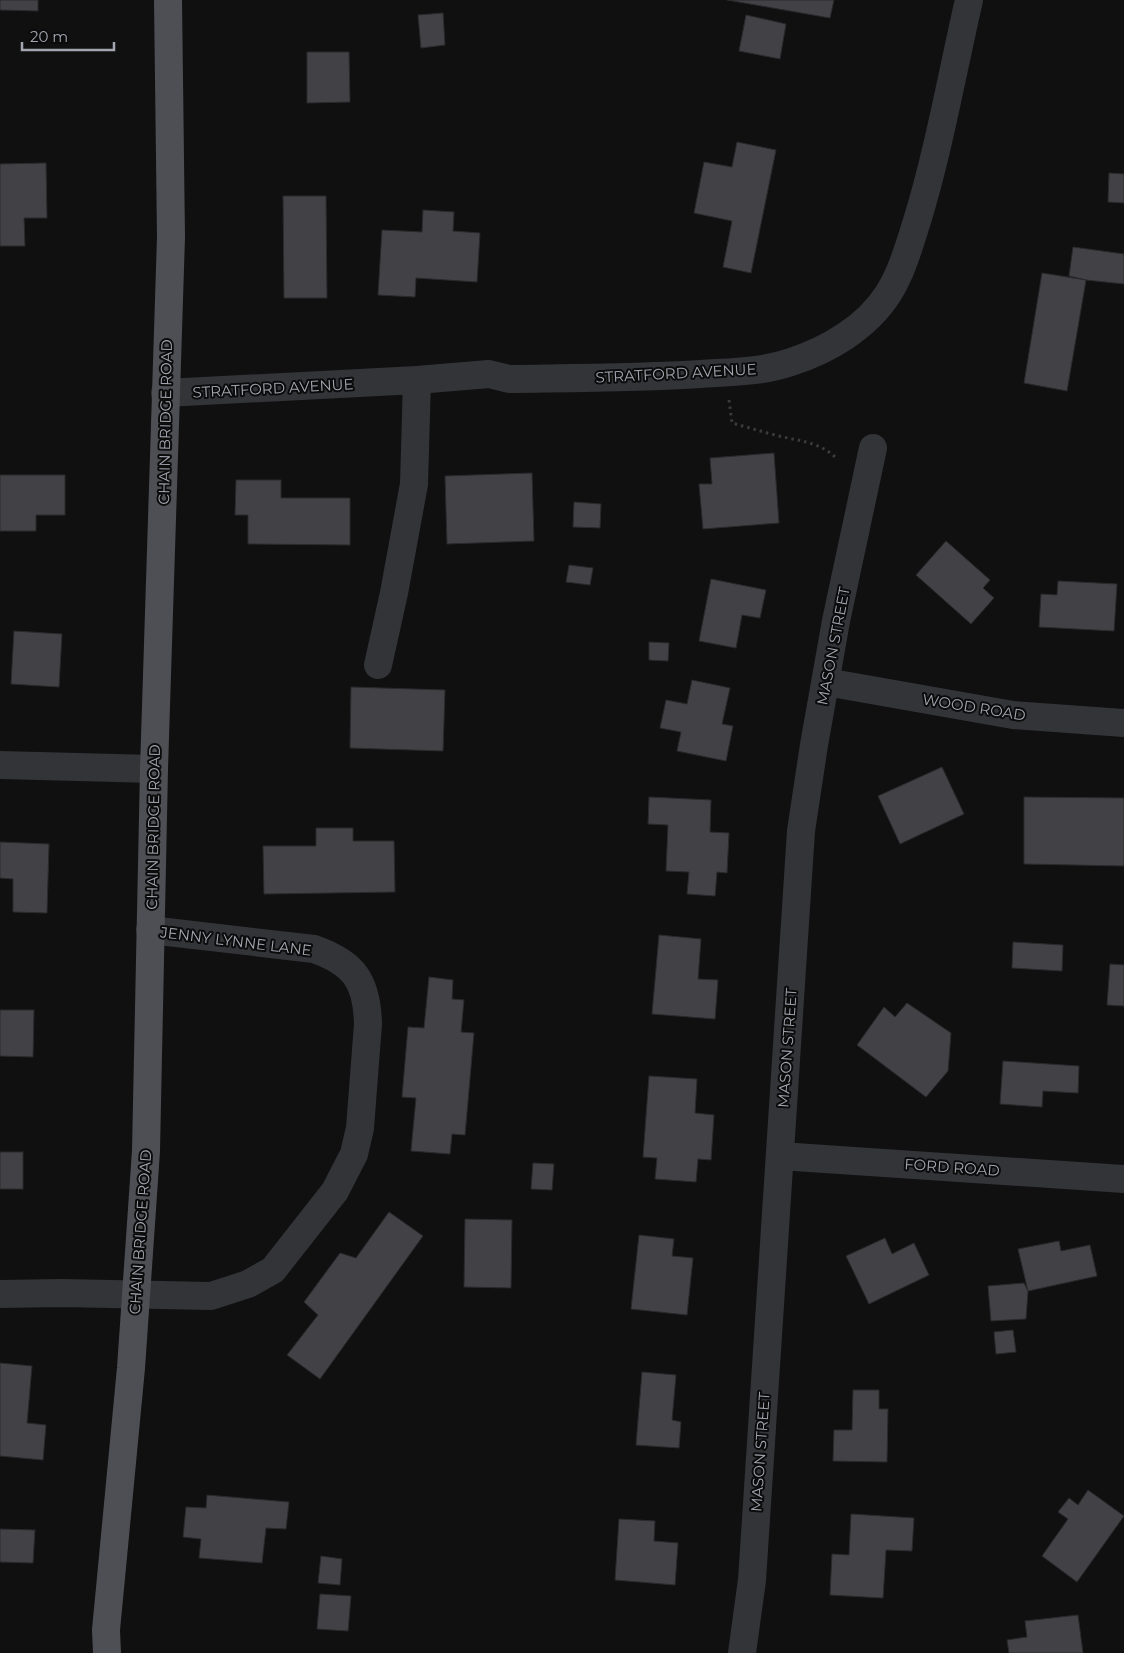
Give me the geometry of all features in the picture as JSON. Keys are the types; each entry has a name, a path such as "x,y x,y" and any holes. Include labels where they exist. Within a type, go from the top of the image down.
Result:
{"main road":[{"name":"CHAIN BRIDGE ROAD","path":"107,1653 106,1630 131,1368 146,1151 154,769 171,238 168,0"}],"street":[{"name":"STRATFORD AVENUE","path":"165,393 417,380 489,374 508,379 651,377 751,371 790,362 833,344 853,331 877,310 889,294 905,260 926,190 969,0"},
{"path":"378,665 394,593 414,484 417,380"},
{"name":"MASON STREET","path":"742,1653 752,1580 801,831 836,621 874,448"},
{"name":"WOOD ROAD","path":"826,682 1013,715 1124,724"},
{"path":"0,765 154,769"},
{"name":"JENNY LYNNE LANE","path":"0,1294 61,1293 212,1296 248,1284 273,1270 335,1191 354,1154 360,1128 368,1010 364,988 350,968 333,956 314,949 150,930"},
{"name":"FORD ROAD","path":"780,1156 1124,1179"}],"path":[{"path":"728,372 732,423 776,436 809,442 829,450 837,458"}],"building":[{"path":"0,0 38,0 38,11 0,10"},
{"path":"727,0 834,0 830,18"},
{"path":"443,13 445,45 421,48 418,15"},
{"path":"746,15 786,24 780,59 739,51"},
{"path":"307,52 349,52 350,102 307,103"},
{"path":"737,142 776,150 751,273 723,267 732,221 694,213 704,162 732,167"},
{"path":"46,163 47,218 24,218 25,246 0,246 0,164"},
{"path":"1109,173 1124,174 1124,203 1108,202"},
{"path":"283,196 326,196 327,298 284,298"},
{"path":"423,210 454,212 453,231 480,233 477,282 416,278 415,297 378,295 382,230 422,232"},
{"path":"1073,247 1124,254 1124,284 1086,280 1069,276"},
{"path":"1042,273 1086,280 1067,391 1024,383"},
{"path":"774,453 779,523 703,529 699,484 712,484 710,458"},
{"path":"532,473 534,541 447,544 445,476"},
{"path":"0,475 65,475 65,515 36,515 36,531 0,531"},
{"path":"236,480 281,480 281,498 350,498 350,545 248,544 248,515 235,515"},
{"path":"574,502 601,504 600,528 573,527"},
{"path":"946,541 990,580 983,588 994,598 971,624 916,575"},
{"path":"569,565 593,568 590,585 566,582"},
{"path":"711,579 766,590 760,618 742,615 736,648 699,641"},
{"path":"1058,581 1117,584 1114,631 1039,627 1041,594 1057,595"},
{"path":"14,631 62,634 59,687 11,684"},
{"path":"649,642 669,643 668,661 649,660"},
{"path":"692,680 730,688 722,724 733,726 726,761 677,751 681,732 660,728 666,700 687,704"},
{"path":"351,687 445,690 443,751 350,748"},
{"path":"942,767 964,814 900,844 878,796"},
{"path":"649,797 711,800 710,832 729,833 727,873 717,872 715,896 687,894 689,872 666,871 668,825 648,824"},
{"path":"1024,797 1124,798 1124,866 1024,864"},
{"path":"316,828 353,828 353,841 394,841 395,892 264,894 263,846 316,846"},
{"path":"0,842 49,844 47,913 13,912 13,879 0,878"},
{"path":"659,935 701,939 698,979 718,980 715,1019 652,1014"},
{"path":"1013,942 1063,945 1062,971 1012,968"},
{"path":"1110,964 1124,965 1124,1006 1107,1005"},
{"path":"429,977 453,980 452,999 464,1000 461,1032 474,1033 465,1135 452,1134 450,1154 411,1151 416,1098 402,1097 408,1027 424,1028"},
{"path":"907,1003 951,1033 948,1071 926,1097 857,1045 884,1007 895,1017"},
{"path":"0,1010 34,1010 33,1057 0,1056"},
{"path":"1003,1061 1079,1066 1078,1093 1043,1091 1042,1107 1000,1104"},
{"path":"649,1076 697,1079 695,1113 714,1115 711,1160 698,1159 696,1182 655,1179 657,1158 643,1157"},
{"path":"0,1152 23,1152 23,1189 0,1189"},
{"path":"533,1163 554,1164 552,1190 531,1189"},
{"path":"389,1212 423,1236 320,1379 287,1355 318,1315 304,1302 340,1253 356,1258"},
{"path":"465,1219 512,1220 511,1288 464,1287"},
{"path":"639,1235 674,1239 672,1256 693,1258 687,1315 631,1309"},
{"path":"885,1238 892,1254 914,1243 929,1275 869,1304 846,1256"},
{"path":"1059,1241 1061,1251 1090,1245 1097,1276 1028,1291 1018,1249"},
{"path":"1024,1283 1028,1291 1026,1319 991,1321 988,1286"},
{"path":"1013,1330 1016,1352 996,1354 994,1332"},
{"path":"0,1363 32,1366 27,1423 46,1425 43,1460 0,1456"},
{"path":"642,1372 676,1375 672,1420 681,1422 679,1448 636,1445"},
{"path":"853,1390 879,1390 879,1409 888,1409 887,1462 833,1461 834,1430 852,1430"},
{"path":"1088,1490 1124,1516 1077,1582 1042,1556 1068,1519 1058,1512 1069,1498 1078,1505"},
{"path":"207,1495 289,1502 286,1529 266,1528 262,1563 199,1558 201,1539 183,1537 186,1507 206,1508"},
{"path":"851,1514 914,1518 912,1551 886,1550 883,1598 830,1595 832,1554 849,1555"},
{"path":"619,1519 655,1521 654,1541 678,1543 675,1585 615,1580"},
{"path":"0,1529 35,1530 33,1563 0,1562"},
{"path":"321,1556 342,1559 340,1585 318,1583"},
{"path":"320,1594 351,1596 348,1631 317,1629"},
{"path":"1078,1615 1083,1653 1009,1653 1007,1640 1027,1637 1025,1621"}]}
